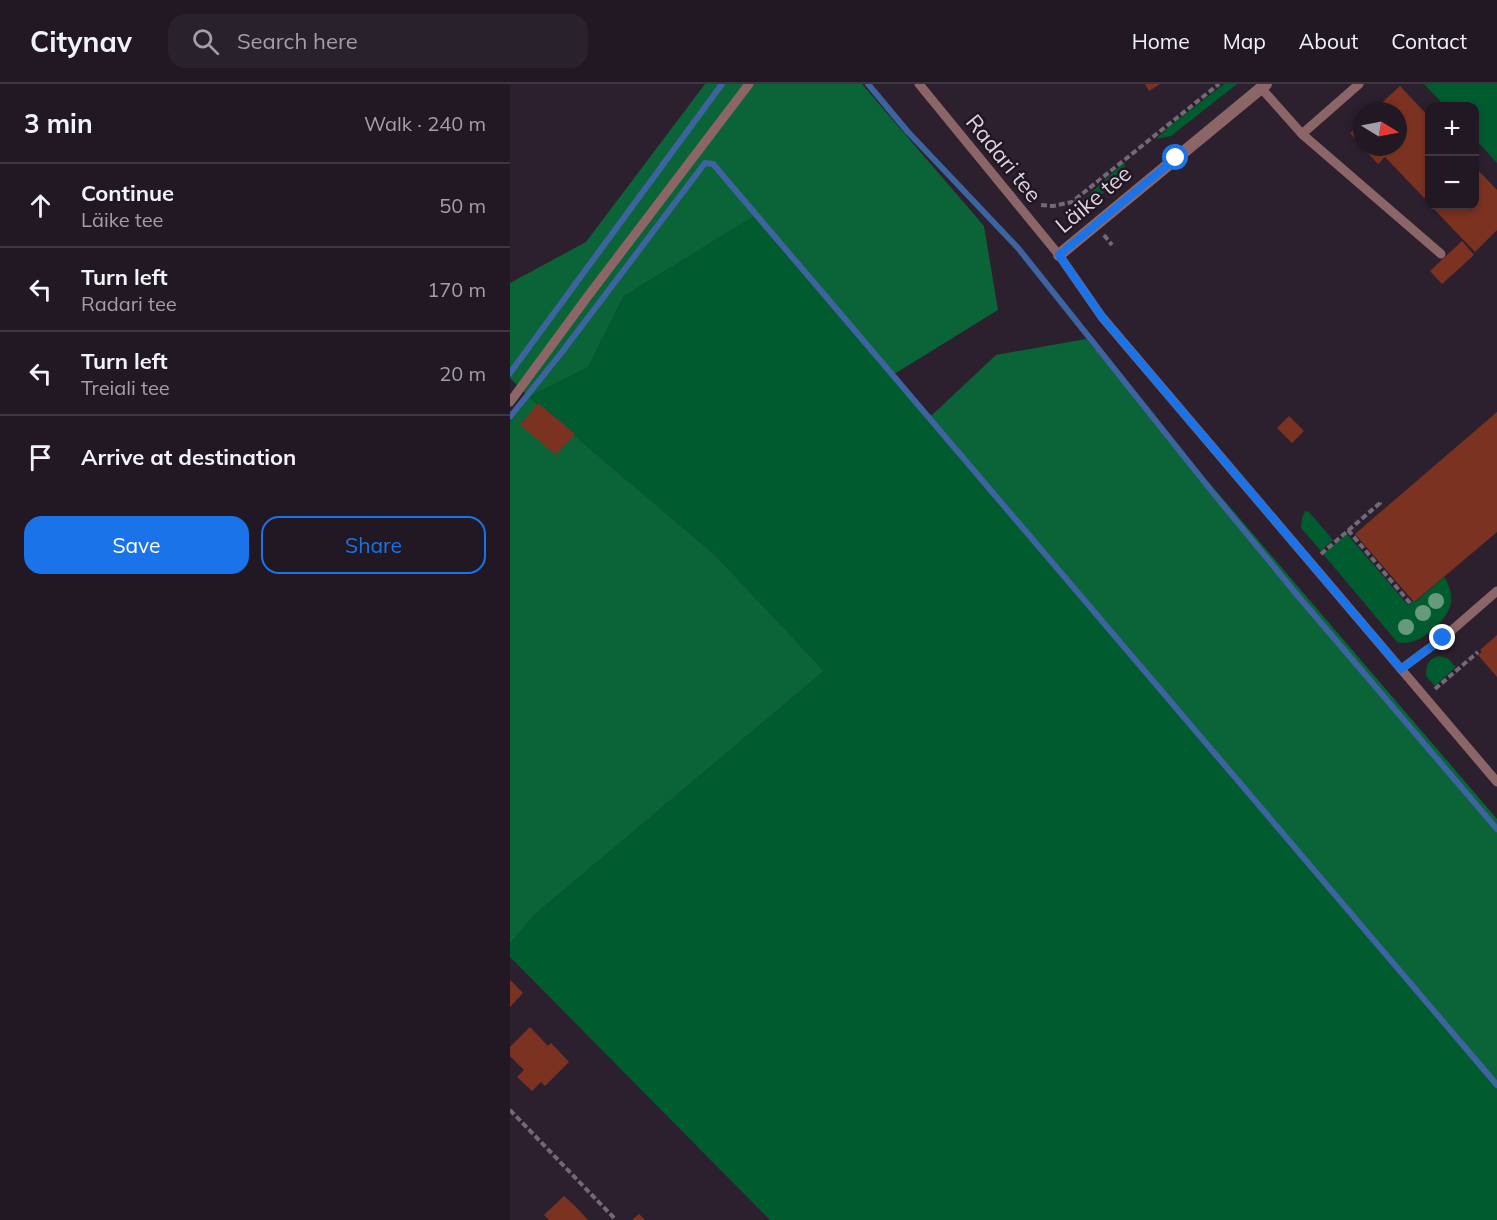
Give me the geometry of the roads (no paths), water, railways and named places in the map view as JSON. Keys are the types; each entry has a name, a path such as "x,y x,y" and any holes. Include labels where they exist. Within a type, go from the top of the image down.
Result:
{"street":[{"name":"Läike tee","path":"1059,255 1263,86"}],"lane":[{"path":"510,402 749,84"},
{"name":"Radari tee","path":"918,84 1059,255 1102,317 1497,782"},
{"path":"1302,134 1359,84"},
{"path":"1263,86 1302,134 1441,254"},
{"path":"1401,669 1443,638 1497,591"}],"waterway":[{"path":"510,373 722,84"},
{"path":"868,84 908,132 1018,248 1298,596 1497,829"},
{"path":"510,417 705,163 713,164 1497,1085"}]}
